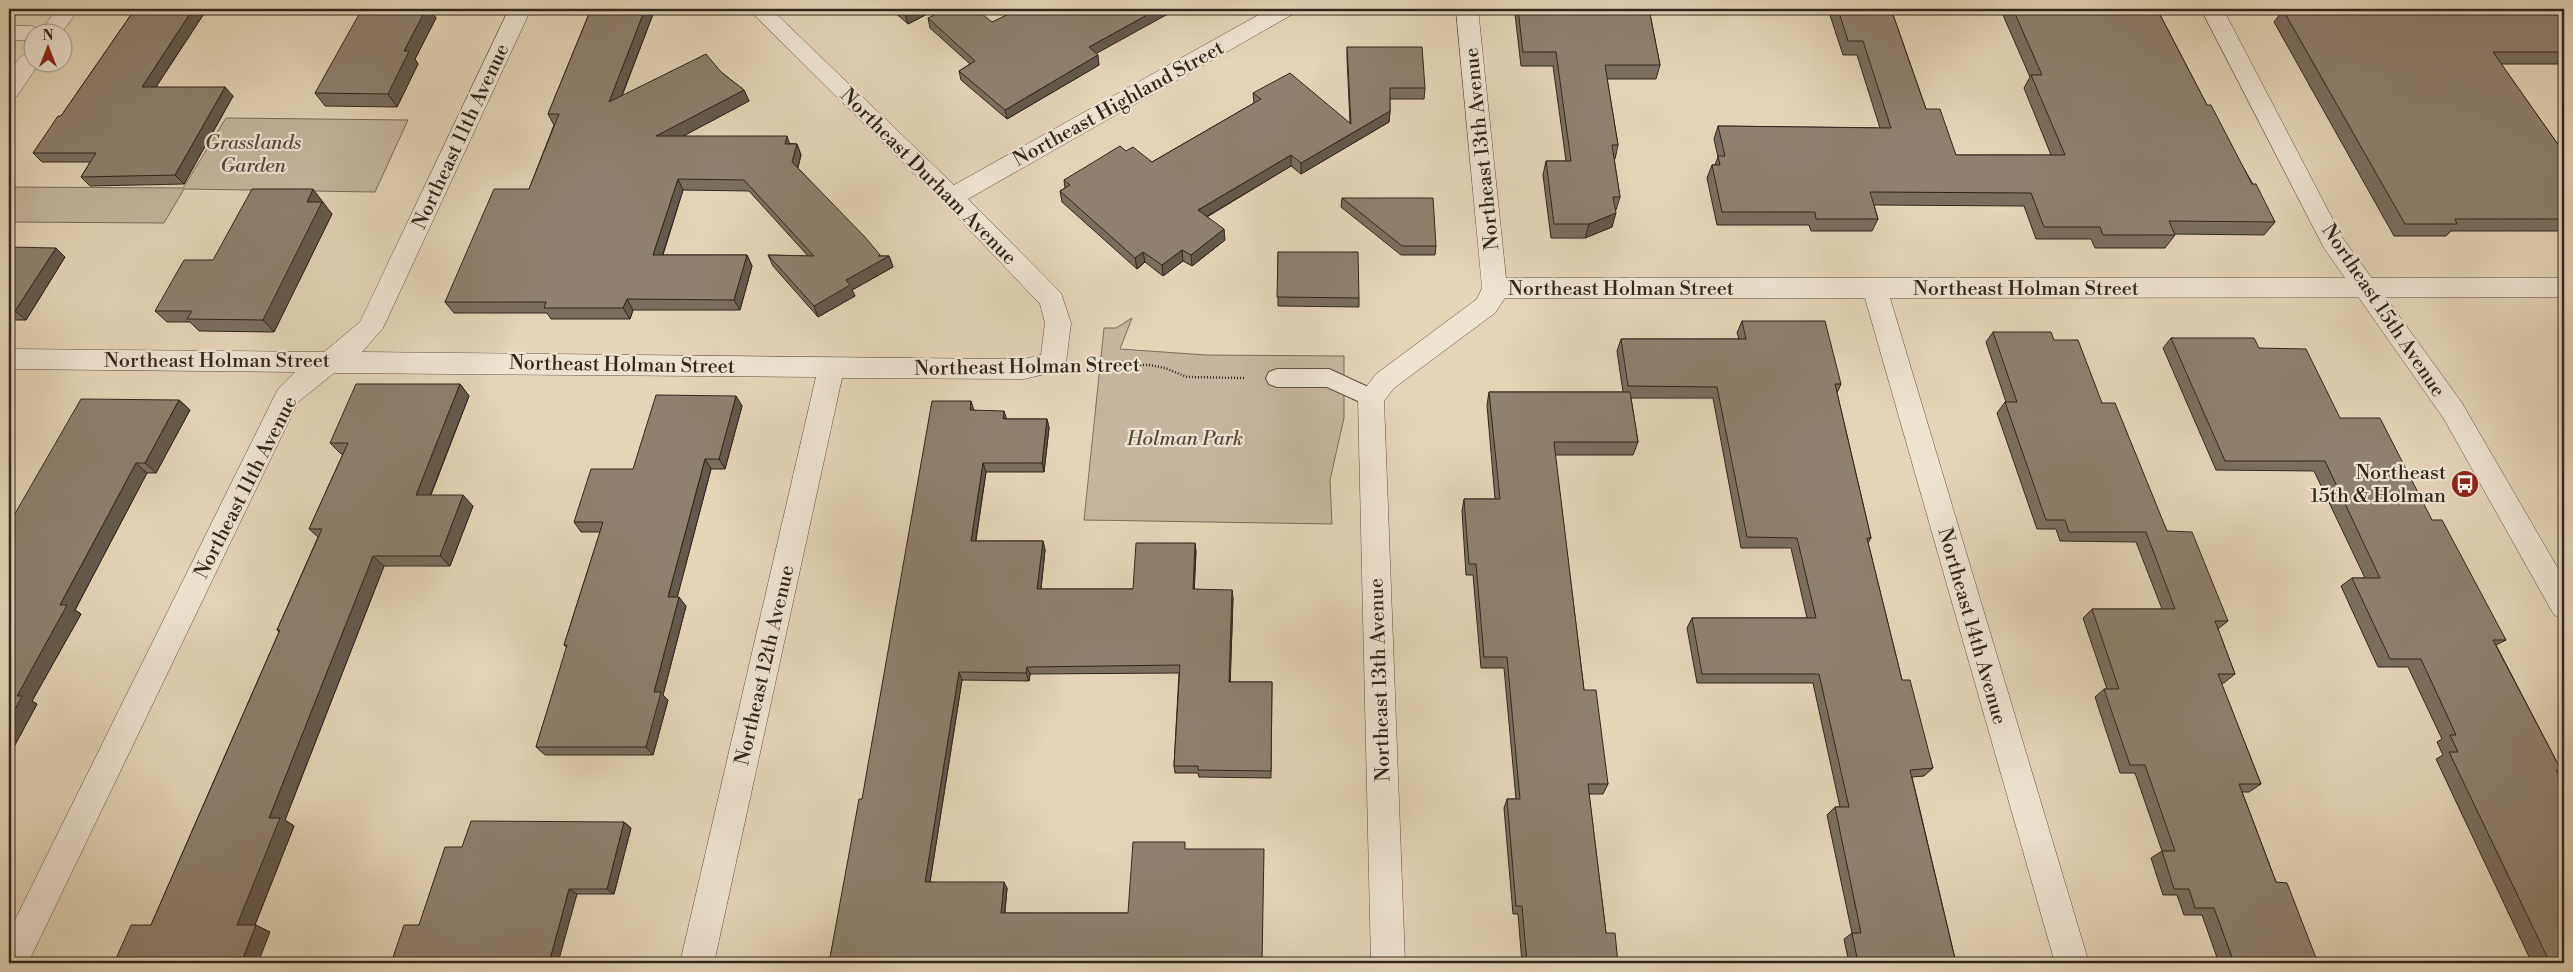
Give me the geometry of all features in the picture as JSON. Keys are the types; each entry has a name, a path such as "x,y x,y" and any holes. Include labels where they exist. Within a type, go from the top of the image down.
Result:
{"street":[{"path":"58,22 68,9"},
{"name":"Northeast 11th Avenue","path":"11,963 288,395 300,381 362,339 370,328 520,9"},
{"name":"Northeast Durham Avenue","path":"758,9 952,197 1052,300 1058,323 1053,363"},
{"name":"Northeast Highland Street","path":"952,197 1285,9"},
{"name":"Northeast 13th Avenue","path":"1468,9 1495,288"},
{"name":"Northeast 15th Avenue","path":"2212,9 2333,242 2453,411 2493,478 2564,606"},
{"path":"9,33 22,33"},
{"path":"9,91 22,72"},
{"name":"Northeast Holman Street","path":"1371,398 1385,382 1480,312 1492,299 1495,288 2564,288"},
{"name":"Northeast 14th Avenue","path":"1875,288 2072,963"},
{"name":"Northeast Holman Street","path":"9,359 1009,369 1053,363"},
{"name":"Northeast 12th Avenue","path":"697,963 831,367"},
{"name":"Northeast 13th Avenue","path":"1371,398 1388,963"}],"lane":[{"path":"1277,378 1329,378 1371,398"}],"path":[{"name":"Northeast Holman Street","path":"1053,363 1149,365 1187,377 1200,378 1277,378"}],"green space":[{"name":"Grasslands Garden","path":"226,118 408,120 375,192 184,189 164,223 9,222 9,187 183,188"},
{"name":"Holman Park","path":"1132,318 1120,349 1206,355 1344,356 1344,418 1330,480 1332,524 1084,520 1104,328 1116,328"}],"building":[{"path":"135,9 193,9 142,87 225,87 175,175 81,177 96,153 33,153 58,116 61,116"},
{"path":"362,9 426,9 404,51 409,51 388,94 315,93"},
{"path":"591,9 645,9 609,102 706,54 721,72 744,90 656,136 787,136 785,144 797,144 792,162 865,237 880,255 878,256 889,256 846,280 850,285 814,306 768,255 814,256 744,180 678,179 653,255 747,255 734,300 627,299 623,308 544,308 546,302 445,302 494,189 529,189 559,114 548,114"},
{"path":"899,9 916,9 905,14"},
{"path":"946,9 976,9 992,22 1019,9 1158,9 1089,47 1098,55 1005,110 959,71 975,61 928,18"},
{"path":"1518,9 1649,9 1660,65 1605,65 1618,145 1612,145 1620,197 1613,197 1616,213 1589,224 1554,224 1546,161 1571,161 1556,52 1523,52"},
{"path":"1838,9 1891,9 1926,109 1940,109 1956,155 2065,155 2031,75 2042,75 2013,9 2157,9 2207,105 2211,105 2252,184 2256,184 2275,222 2169,221 2175,235 2103,235 2100,227 2044,227 2031,193 1870,192 1878,219 1816,219 1815,212 1722,212 1712,165 1720,165 1718,156 1725,156 1718,126 1891,128 1863,41 1848,41"},
{"path":"2564,9 2564,52 2493,52 2564,153 2564,219 2455,219 2457,224 2405,224 2283,10"},
{"path":"1347,47 1422,47 1425,88 1390,88 1390,111 1301,163 1291,155 1198,210 1224,229 1191,255 1182,250 1162,265 1143,252 1135,258 1060,191 1070,185 1064,180 1120,146 1126,151 1133,147 1152,162 1261,99 1253,93 1290,73 1351,124"},
{"path":"252,189 313,189 307,202 322,202 263,320 187,319 192,311 155,311 184,260 213,260"},
{"path":"1342,198 1433,198 1436,246 1402,246"},
{"path":"9,247 56,248 15,311 9,311"},
{"path":"1278,252 1358,252 1359,298 1277,297"},
{"path":"1742,321 1825,321 1841,384 1835,384 1871,538 1867,538 1902,680 1910,680 1933,768 1910,770 1956,963 1858,963 1852,933 1861,933 1835,807 1849,807 1819,674 1702,674 1692,618 1816,618 1797,538 1747,537 1717,387 1628,386 1621,339 1746,339"},
{"path":"1993,332 2051,332 2054,340 2078,340 2102,403 2115,403 2167,531 2192,532 2228,621 2215,621 2235,674 2218,674 2261,784 2239,784 2276,882 2287,883 2318,963 2234,963 2214,908 2195,908 2189,889 2174,889 2162,851 2175,851 2145,765 2130,765 2104,689 2119,689 2092,609 2175,609 2146,532 2069,532 2065,520 2046,520 2005,402 2017,402"},
{"path":"2171,338 2254,338 2259,348 2306,349 2340,418 2380,418 2432,520 2442,520 2506,640 2493,640 2561,770 2556,770 2564,785 2564,963 2550,963 2449,752 2458,752 2450,735 2456,735 2421,659 2390,659 2352,578 2380,578 2325,461 2225,461"},
{"path":"356,384 460,384 416,495 463,495 440,556 373,556 269,818 280,818 237,925 256,925 241,963 114,963 131,925 151,925 280,630 277,630 322,529 309,529 348,443 330,443"},
{"path":"1489,392 1630,392 1638,442 1554,442 1584,690 1596,690 1608,784 1588,784 1606,933 1615,933 1618,963 1527,963 1522,906 1516,906 1507,799 1520,799 1507,657 1484,657 1476,564 1469,564 1464,499 1500,499"},
{"path":"656,395 736,396 719,459 705,459 668,597 679,597 654,692 661,692 646,747 536,747 567,645 564,645 603,522 574,522 591,469 633,469"},
{"path":"81,399 179,400 145,463 136,463 60,605 67,605 17,696 22,696 9,721 9,524"},
{"path":"932,401 971,401 970,410 1004,411 1003,419 1047,419 1042,463 983,463 971,541 1043,541 1037,589 1133,589 1136,543 1195,543 1193,589 1232,590 1229,682 1272,682 1271,771 1198,770 1198,766 1174,766 1180,665 1027,667 1026,673 959,672 925,882 1004,882 1001,913 1128,913 1133,842 1185,842 1185,849 1264,849 1262,963 829,963 859,799 862,799"},
{"path":"471,821 624,822 607,889 569,889 549,963 391,963 404,925 419,925 445,847 462,847"}],"place":[{"name":"Northeast 15th & Holman","path":"2465,484"}]}
